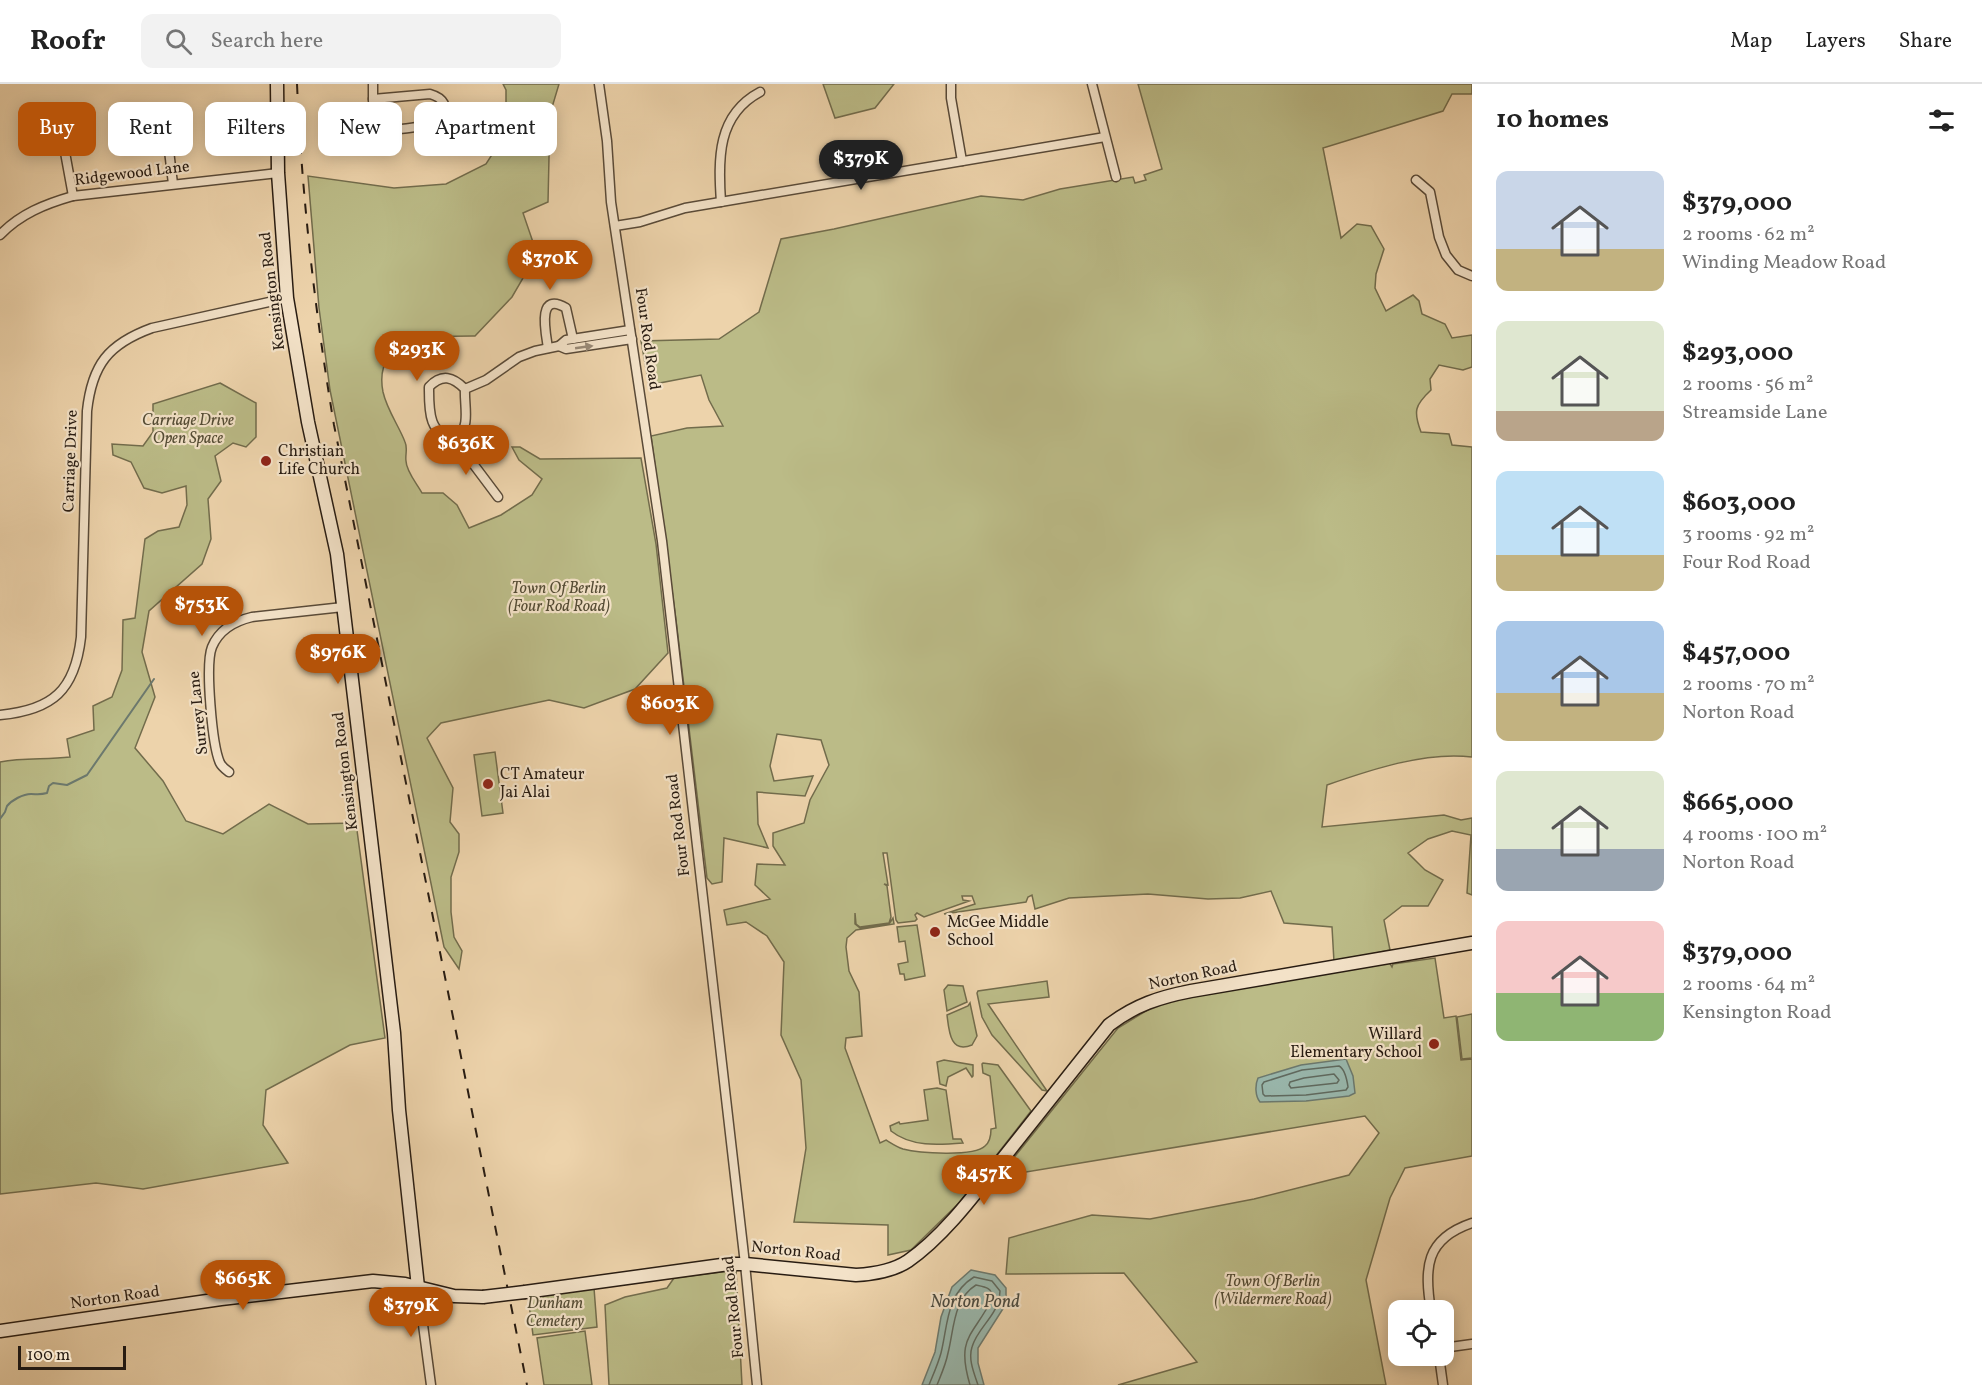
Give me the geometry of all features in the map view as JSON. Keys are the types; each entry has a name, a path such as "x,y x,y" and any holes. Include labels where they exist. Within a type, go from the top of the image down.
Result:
{"main road":[{"name":"Kensington Road","path":"277,84 278,173 287,298 308,422 337,554 394,1033 399,1110 418,1287"},
{"name":"Norton Road","path":"0,1331 221,1299 363,1282 388,1281 449,1295 483,1297 745,1263 856,1275 873,1274 907,1262 927,1246 984,1183 1109,1025 1122,1015 1160,997 1472,943"}],"street":[{"path":"373,84 374,120 381,128 435,124 443,120 446,112 444,103 438,97 430,94 374,99"},
{"name":"Four Rod Road","path":"599,84 615,226 662,541 757,1385"},
{"path":"951,84 951,98 962,161"},
{"path":"1092,84 1116,177"},
{"path":"722,202 720,150 726,132 735,112 746,100 760,92"},
{"path":"615,226 640,222 685,208 1105,137"},
{"path":"66,156 73,196"},
{"path":"170,156 173,184"},
{"name":"Ridgewood Lane","path":"0,236 9,226 29,212 50,202 73,196 278,173"},
{"path":"1416,180 1430,192 1439,237 1446,255 1458,270 1472,276"},
{"name":"Carriage Drive","path":"0,715 22,713 40,707 53,699 74,673 79,658 87,411 95,373 104,357 132,335 152,327 287,298"},
{"path":"548,348 544,316 546,309 552,304 559,304 566,308 573,339"},
{"path":"465,389 486,380 519,357 559,346 566,340 631,335"},
{"path":"559,346 566,349 631,335"},
{"path":"444,378 455,379 465,389 466,424 457,438 445,438 433,425 429,387 435,380 444,378"},
{"path":"457,438 468,457 498,497"},
{"name":"Surrey Lane","path":"229,772 220,765 216,751 208,671 213,645 219,635 238,621 252,617 344,607"},
{"path":"1430,1300 1427,1273 1433,1252 1449,1233 1472,1223"},
{"name":"Kensington Road","path":"418,1287 431,1385"},
{"path":"1454,1346 1472,1344"},
{"path":"1440,1366 1443,1385"}],"green space":[{"name":"Town Of Berlin (Four Rod Road)","path":"503,84 559,84 554,102 506,102 506,90"},
{"path":"823,84 894,84 875,108 835,118"},
{"path":"1138,84 1472,84 1472,94 1452,94 1443,111 1323,148 1341,238 1357,224 1371,226 1384,249 1376,274 1375,288 1386,311 1413,295 1419,301 1422,314 1445,324 1452,338 1472,335 1472,367 1463,370 1439,365 1430,379 1431,390 1419,404 1416,413 1421,432 1449,434 1452,445 1472,447 1472,757 1417,759 1327,785 1322,827 1444,815 1461,820 1472,818 1472,895 1467,893 1471,835 1452,831 1428,839 1408,853 1425,870 1443,880 1428,906 1402,906 1384,920 1390,950 1334,962 1332,927 1284,923 1271,891 1240,898 1208,899 1148,894 1069,898 1035,909 1032,895 1026,902 944,914 975,904 972,896 962,896 963,900 969,901 924,917 917,913 915,921 898,923 887,853 883,853 888,885 884,884 887,886 891,917 889,923 860,927 856,924 855,913 855,924 860,928 889,924 893,918 894,924 856,930 847,938 846,947 849,971 859,992 862,1036 846,1038 845,1048 880,1143 886,1140 903,1149 946,1153 970,1152 985,1146 990,1138 991,1129 996,1128 990,1076 983,1073 983,1063 998,1065 1031,1111 959,1203 911,1250 888,1255 888,1225 794,1222 806,1148 801,1080 781,1035 784,962 767,936 746,922 727,925 724,910 770,899 755,885 757,864 785,865 773,846 773,833 804,823 810,800 829,765 821,740 777,734 770,766 774,781 813,776 805,796 757,792 758,824 768,848 724,838 722,882 712,884 707,878 651,436 687,428 723,426 709,400 701,375 649,385 641,341 719,339 759,312 781,239 981,196 1023,200 1060,189 1133,177 1135,183 1146,180 1144,175 1162,169"},
{"name":"Town Of Berlin (Four Rod Road)","path":"491,156 549,156 548,202 523,213 537,254 512,297 475,336 443,337 410,343 397,349 387,359 382,373 383,392 406,444 406,465 422,493 443,493 457,505 469,528 501,515 532,495 542,479 519,460 512,447 520,447 540,459 641,458 656,544 668,653 635,689 584,708 549,700 441,723 427,738 453,788 450,822 459,834 459,852 451,877 451,912 454,937 462,951 459,969 444,947 330,390 319,308 308,176 394,188 446,184 486,164"},
{"name":"Carriage Drive Open Space","path":"220,383 256,403 256,437 246,447 233,443 215,456 221,481 208,499 211,539 202,564 149,611 142,652 155,697 135,748 163,781 186,821 223,834 269,804 308,824 356,823 385,1038 350,1045 266,1090 263,1125 288,1163 143,1189 96,1183 0,1194 0,762 70,757 67,739 94,730 93,706 112,697 122,670 123,620 135,618 145,539 158,531 179,527 187,505 186,486 162,493 144,488 131,462 113,455 112,444 143,446 153,432 153,404"},
{"name":"CT Amateur Jai Alai","path":"495,752 503,813 482,816 474,755"},
{"path":"917,925 925,976 905,980 904,974 900,974 898,964 908,962 905,941 899,942 897,927"},
{"name":"Town Of Berlin (Wildermere Road)","path":"1435,958 1444,1018 1456,1016 1461,1060 1472,1059 1472,1156 1405,1168 1390,1198 1366,1280 1386,1385 1118,1385 1197,1362 1124,1273 1006,1274 1009,1238 1092,1215 1150,1219 1254,1199 1349,1175 1379,1133 1365,1116 1020,1173 1008,1165 1118,1028 1159,1003 1389,962 1392,967 1393,964"},
{"path":"1047,981 1049,997 988,1004 1047,1091 1042,1090 992,1035 982,1017 977,993 978,991"},
{"path":"948,985 963,986 967,1002 947,1011 944,990"},
{"path":"970,1003 977,1036 972,1045 959,1046 952,1039 947,1015"},
{"path":"1472,1014 1472,1058 1462,1059 1457,1017"},
{"path":"944,1060 973,1065 973,1076 966,1068 948,1077 946,1086 940,1084 937,1062"},
{"path":"937,1088 946,1090 953,1139 961,1139 963,1143 916,1142 891,1131 890,1126 899,1122 900,1124 928,1120 924,1090"},
{"path":"736,1270 742,1385 609,1385 605,1305 625,1297 667,1288 674,1278"},
{"name":"Dunham Cemetery","path":"594,1288 597,1327 533,1335 528,1297"},
{"path":"585,1331 592,1385 544,1385 537,1338"}],"water":[{"path":"1346,1059 1353,1076 1355,1093 1349,1096 1306,1101 1260,1102 1258,1100 1256,1084 1258,1078 1301,1065"},
{"name":"Norton Pond","path":"971,1270 995,1275 1006,1288 1006,1304 978,1348 978,1363 984,1385 922,1385 935,1352 941,1317 952,1287"}],"waterway":[{"path":"0,819 7,806 18,798 28,794 47,793 49,786 53,783 67,785 87,775 154,679"}],"railway":[{"path":"297,84 310,255 334,425 527,1385"}],"place":[{"name":"Christian Life Church","path":"266,461"},
{"name":"CT Amateur Jai Alai","path":"488,784"},
{"name":"McGee Middle School","path":"935,932"},
{"name":"Willard Elementary School","path":"1434,1044"}]}
